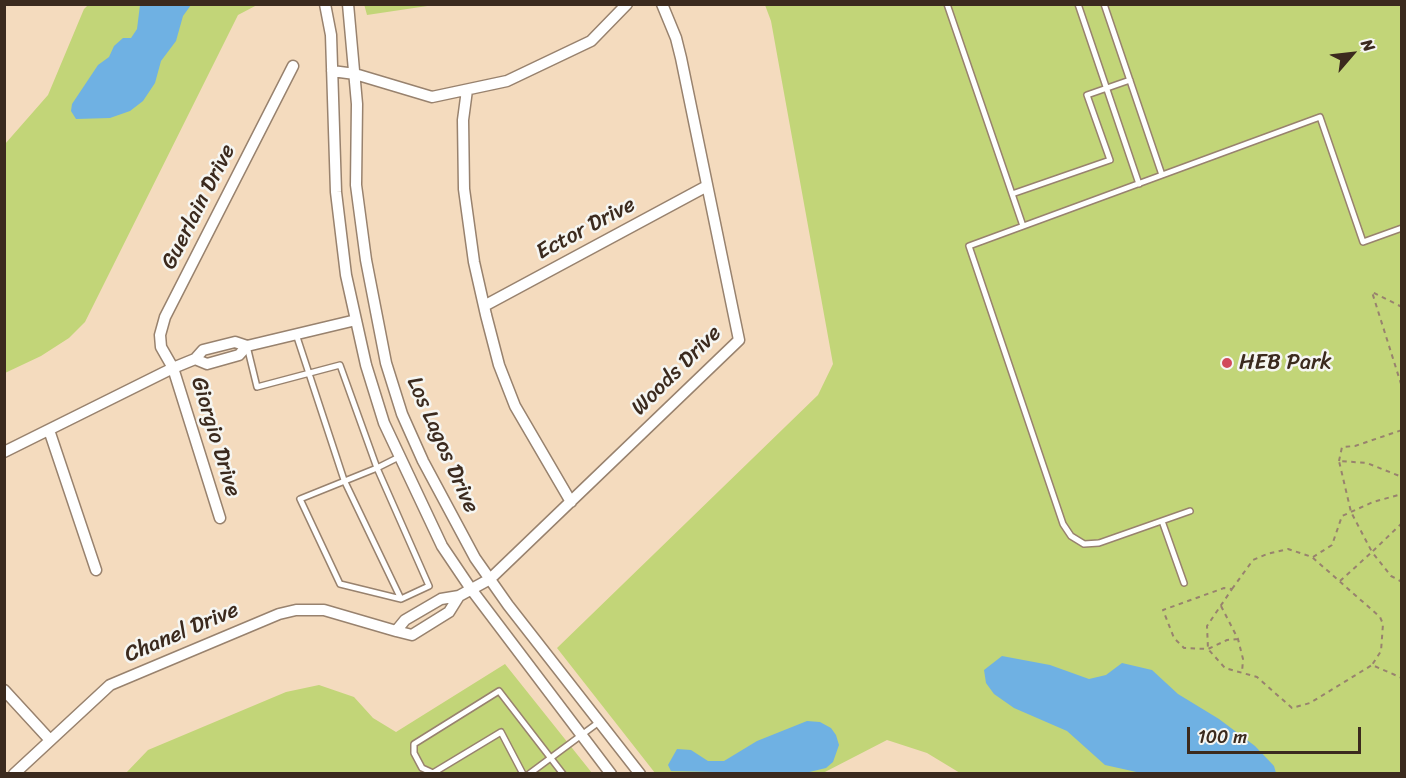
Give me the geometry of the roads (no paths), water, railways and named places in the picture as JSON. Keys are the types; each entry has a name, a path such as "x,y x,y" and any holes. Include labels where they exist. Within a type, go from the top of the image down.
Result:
{"street":[{"name":"Los Lagos Drive","path":"325,4 331,35 336,192 346,275 366,365 384,423 442,546 471,590 611,774"},
{"name":"Los Lagos Drive","path":"348,4 355,74 356,185 366,260 386,363 402,414 423,461 475,558 640,774"},
{"path":"332,71 355,74 432,97 507,81 591,41 627,4"},
{"name":"Woods Drive","path":"459,597 489,579 739,340 676,38 662,4"},
{"name":"Guerlain Drive","path":"173,368 161,347 159,334 165,317 293,66"},
{"path":"467,90 463,120 464,189 474,262 484,306 499,365 515,406 571,502"},
{"name":"Ector Drive","path":"484,306 707,186"},
{"path":"4,452 195,359 203,350 235,342 247,346 356,320"},
{"path":"218,346 223,359"},
{"path":"195,359 207,364 239,355 247,346"},
{"name":"Giorgio Drive","path":"173,368 220,518"},
{"path":"49,430 96,570"},
{"path":"459,597 449,612 412,634 396,631 405,620 441,599 459,597"},
{"name":"Chanel Drive","path":"14,774 110,685 279,614 296,610 324,610 396,631"},
{"path":"4,690 50,740"}],"lane":[{"path":"947,4 1023,226"},
{"path":"1078,4 1139,184"},
{"path":"1104,4 1162,175"},
{"path":"1012,194 1110,160 1087,95 1130,80"},
{"path":"1190,512 1091,544 1076,541 1063,524 969,246 1320,117 1363,242 1401,228"},
{"path":"296,334 344,480 401,599"},
{"path":"247,346 257,387 340,365 377,468 429,586 401,599 340,584 300,499 377,468 399,457"},
{"path":"1162,521 1184,583"},
{"path":"524,774 501,732 434,773 422,768 414,753 414,744 499,692 563,774"},
{"path":"529,774 599,722"}],"water":[{"path":"140,5 191,5 183,16 176,41 161,61 155,83 143,101 130,111 110,118 76,119 71,111 72,104 98,65 109,57 114,46 123,38 131,38 137,29"},
{"path":"1002,656 1050,665 1089,679 1106,675 1122,663 1152,670 1178,694 1219,719 1255,746 1274,766 1276,773 1141,773 1105,765 1067,731 1014,708 994,694 986,683 984,670"},
{"path":"807,721 820,722 831,728 836,735 839,745 833,762 826,768 801,774 671,771 668,765 677,749 691,750 708,761 724,761 757,741"}],"place":[{"name":"HEB Park","path":"1227,363"}]}
